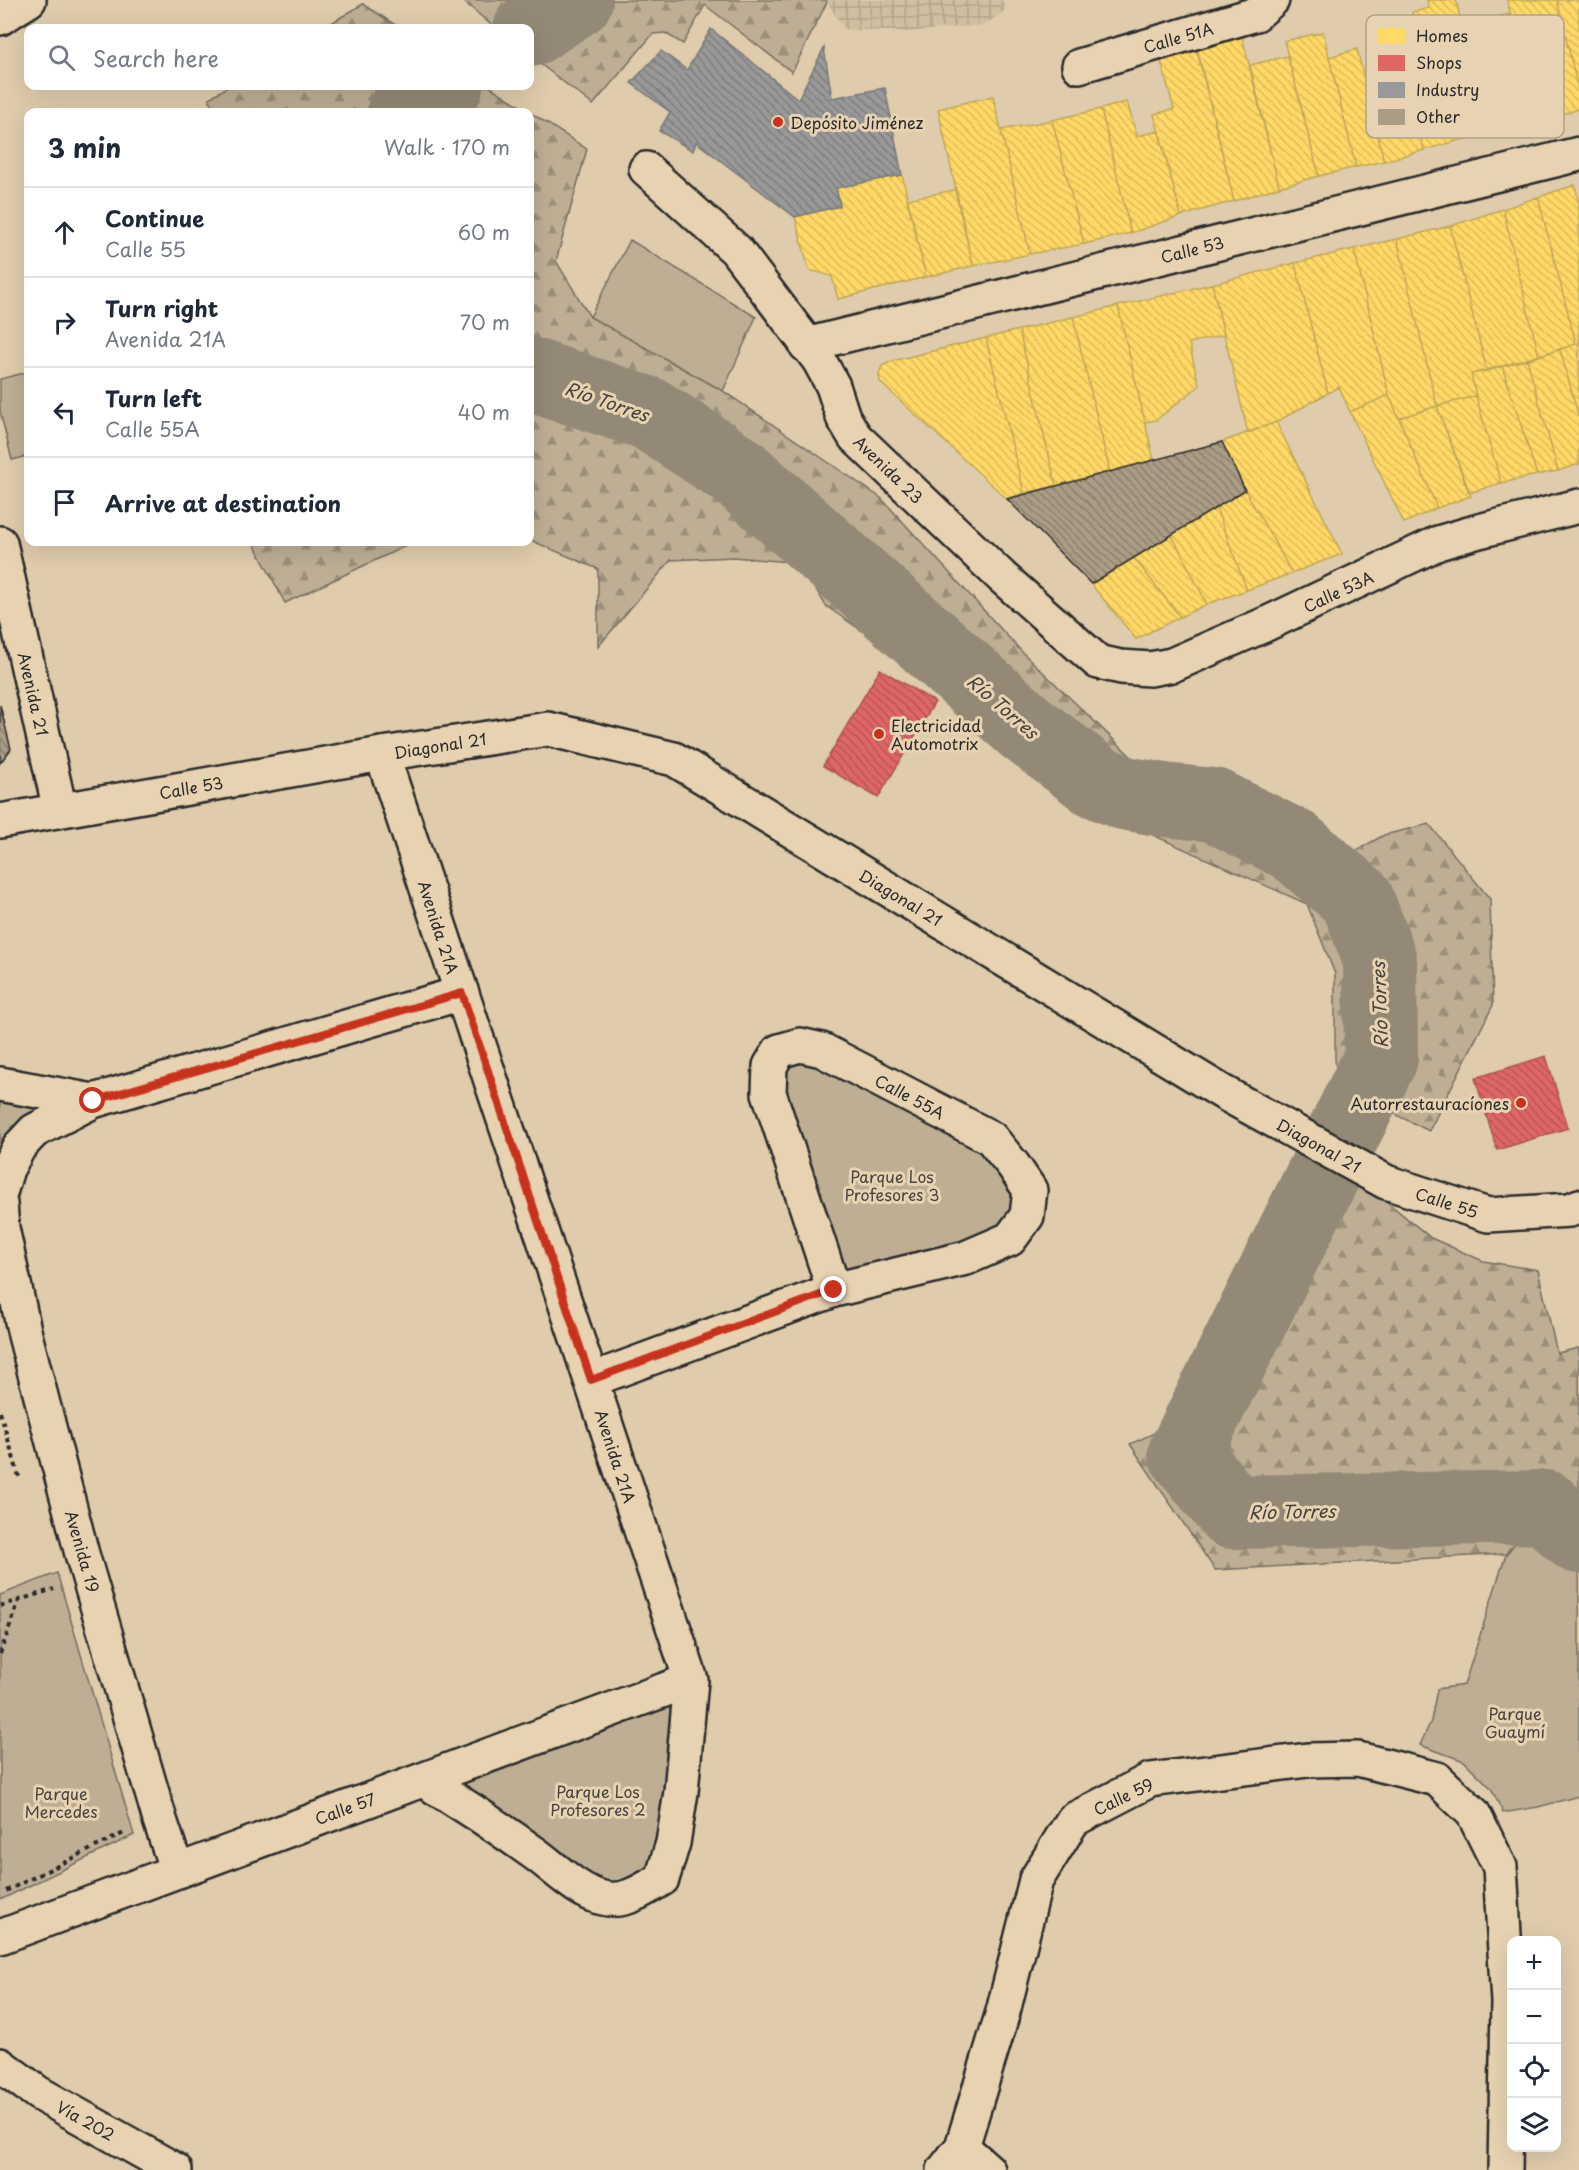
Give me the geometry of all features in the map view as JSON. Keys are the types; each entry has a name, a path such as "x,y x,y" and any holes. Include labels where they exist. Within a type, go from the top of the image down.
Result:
{"street":[{"path":"0,18 29,0"},
{"name":"Calle 51A","path":"1079,66 1256,14 1272,0"},
{"name":"Calle 53","path":"806,345 1579,154"},
{"name":"Avenida 23","path":"646,169 736,250 819,360 833,386 843,417 855,437 1002,577 1098,662"},
{"name":"Calle 53A","path":"1098,662 1121,667 1150,669 1172,665 1264,625 1438,543 1579,506"},
{"name":"Avenida 21","path":"0,543 60,810"},
{"name":"Diagonal 21","path":"382,754 548,729 674,759 1224,1092 1386,1182"},
{"name":"Calle 53","path":"0,821 382,754"},
{"name":"Avenida 21A","path":"382,754 691,1680"},
{"path":"0,1193 7,1169 19,1147 34,1131 93,1101 462,993"},
{"name":"Calle 55A","path":"591,1380 834,1290 966,1257 1010,1239 1027,1216 1030,1190 991,1138 822,1050 800,1045 779,1051 774,1058 770,1066 769,1093 834,1290"},
{"path":"0,1084 93,1101"},
{"name":"Calle 55","path":"1386,1182 1488,1215 1570,1210 1579,1206"},
{"name":"Avenida 19","path":"1,1216 12,1325 177,1871"},
{"path":"423,1780 535,1854 574,1884 603,1898 627,1898 662,1879 673,1843 681,1792 691,1680"},
{"name":"Calle 57","path":"0,1937 691,1680"},
{"name":"Calle 59","path":"953,2159 1003,2012 1036,1880 1073,1820 1150,1780 1308,1760 1358,1759 1437,1779 1473,1813 1500,1867 1509,2002 1505,2170"},
{"name":"Vía 202","path":"0,2065 38,2093 174,2170"},
{"path":"953,2159 988,2170"}],"path":[{"path":"0,1412 23,1489"},
{"path":"0,1606 89,1578"},
{"path":"53,1589 56,1600"},
{"path":"0,1654 19,1600"},
{"path":"0,1894 126,1832 122,1821"}],"shaded area":[{"path":"826,0 1002,0 1006,10 984,25 906,32 844,29"}],"green space":[{"path":"462,0 826,0 827,2 792,72 705,5 683,44 665,33 653,34 593,105 534,59 534,24 490,24"},
{"path":"363,4 394,24 330,24"},
{"path":"222,90 495,90 523,108 213,108 209,98"},
{"path":"534,115 587,149 556,261 590,317 723,391 881,498 1022,652 1138,763 1211,793 1345,857 1384,835 1429,824 1490,899 1493,1005 1429,1131 1338,1086 1335,1058 1335,974 1307,904 1086,805 1014,736 826,606 800,563 733,557 671,560 598,647 598,569 534,542"},
{"path":"630,240 756,317 723,391 590,317"},
{"path":"24,373 24,457 12,460 0,411 0,379"},
{"path":"255,546 406,546 285,603"},
{"name":"Parque Los Profesores 3","path":"800,1045 991,1138 1030,1190 1010,1239 834,1290 770,1066"},
{"path":"0,1084 93,1101 52,1122 0,1193"},
{"path":"1313,1141 1431,1238 1483,1261 1538,1270 1557,1353 1579,1348 1579,1537 1545,1508 1506,1554 1215,1570 1130,1444 1172,1425 1226,1312"},
{"name":"Parque Guaymí","path":"1545,1507 1579,1537 1579,1796 1503,1813 1491,1788 1464,1761 1420,1745 1431,1721 1437,1689 1464,1685 1506,1554"},
{"name":"Parque Mercedes","path":"57,1573 134,1835 0,1900 0,1595"},
{"name":"Parque Los Profesores 2","path":"691,1680 673,1843 627,1898 423,1780"}],"building: Homes":[{"path":"1427,0 1456,0 1459,15 1413,15 1412,12 1429,8"},
{"path":"1507,0 1557,0 1561,15 1511,15"},
{"path":"1557,0 1579,0 1579,93 1564,30 1564,15 1561,15"},
{"path":"1240,28 1279,187 1234,201 1195,40"},
{"path":"1564,30 1579,93 1579,109 1564,114"},
{"path":"1323,32 1356,167 1319,176 1284,41"},
{"path":"1357,49 1366,86 1366,138 1378,138 1384,161 1356,167 1329,57"},
{"path":"1197,51 1234,201 1181,216 1154,114 1174,109 1161,61"},
{"path":"1288,56 1319,176 1279,187 1250,65"},
{"path":"993,96 1030,254 973,266 938,109"},
{"path":"1127,102 1137,136 1159,131 1181,216 1131,233 1101,109"},
{"path":"1101,109 1131,233 1084,244 1052,120"},
{"path":"1052,120 1084,244 1030,254 1001,130"},
{"path":"1378,138 1421,138 1424,150 1384,161"},
{"path":"1421,138 1468,138 1424,150"},
{"path":"902,175 926,277 838,299 832,276 809,270 795,217 840,206 836,188"},
{"path":"1575,185 1579,204 1579,343 1576,344 1538,197"},
{"path":"955,190 973,266 926,277 907,199"},
{"path":"1538,197 1576,344 1539,356 1503,209"},
{"path":"1503,209 1539,356 1487,371 1450,226"},
{"path":"1450,226 1487,371 1471,374 1476,396 1437,406 1397,239"},
{"path":"1397,239 1437,406 1399,418 1389,395 1354,249"},
{"path":"1354,249 1389,395 1350,412 1339,387 1328,393 1295,263"},
{"path":"1295,263 1328,393 1276,422 1248,433 1212,284"},
{"path":"1212,284 1224,335 1189,343 1199,386 1156,420 1145,422 1118,306"},
{"path":"1118,306 1154,461 1110,472 1073,317"},
{"path":"1073,317 1110,472 1056,486 1019,330"},
{"path":"1019,330 1056,486 1024,493 986,338"},
{"path":"986,338 1024,493 1007,499 880,382 879,374 882,366 892,361"},
{"path":"1579,343 1579,418 1560,349"},
{"path":"1560,349 1579,418 1579,464 1558,471 1527,359"},
{"path":"1527,359 1558,471 1537,475 1502,366"},
{"path":"1502,366 1537,475 1501,483 1471,374"},
{"path":"1389,395 1437,508 1404,523 1350,412"},
{"path":"1476,396 1501,483 1469,493 1437,406"},
{"path":"1437,406 1471,496 1437,508 1399,418"},
{"path":"1276,422 1342,554 1292,573 1245,490 1222,442"},
{"path":"1245,490 1292,573 1247,590 1216,508"},
{"path":"1216,508 1247,590 1207,604 1172,535"},
{"path":"1172,535 1207,604 1180,617 1134,558"},
{"path":"1134,558 1180,617 1136,639 1091,584"}],"building: Shops":[{"name":"Electricidad Automotrix","path":"880,669 935,702 878,798 823,766"},
{"name":"Autorrestauracíones","path":"1546,1056 1568,1128 1497,1150 1475,1078"}],"building: Industry":[{"name":"Depósito Jiménez","path":"711,29 798,99 824,48 832,98 885,88 902,175 836,188 840,206 795,217 696,142 693,151 659,131 670,112 631,83 661,51 687,70"}],"building: Other":[{"path":"1222,442 1245,490 1091,584 1007,499"},
{"path":"0,705 11,749 0,763"}],"waterway":[{"name":"Río Torres","path":"534,27 576,0"},
{"name":"Río Torres","path":"410,108 440,90"},
{"name":"Río Torres","path":"534,375 650,414 737,471 1026,728 1096,781 1124,793 1214,805 1295,846 1357,899 1380,960 1381,1058 1185,1453 1232,1512 1545,1507 1579,1537"}],"place":[{"name":"Depósito Jiménez","path":"778,122"},
{"name":"Electricidad Automotrix","path":"879,734"},
{"name":"Autorrestauracíones","path":"1521,1103"}],"route":[{"path":"93,1101 462,993 591,1380 834,1290"}]}
